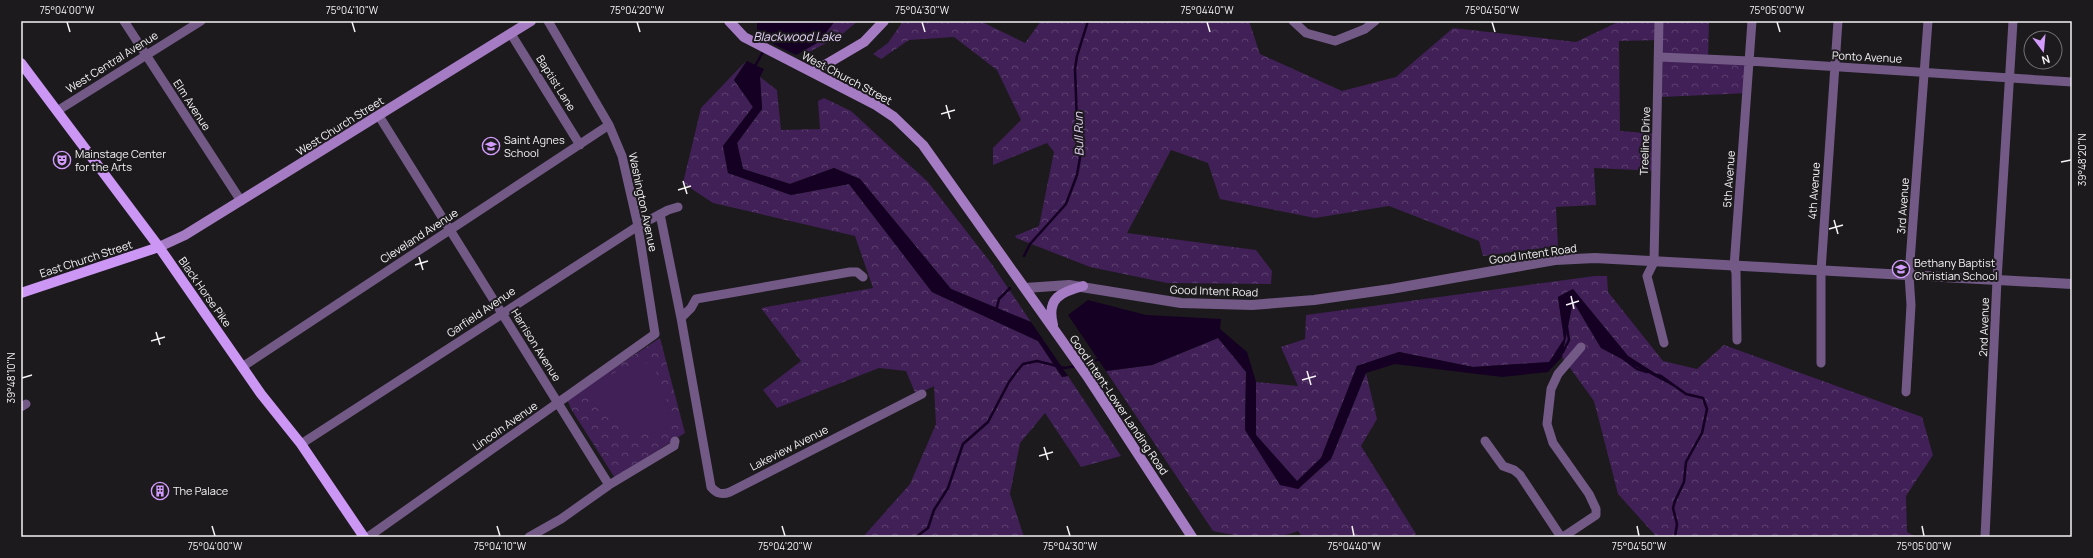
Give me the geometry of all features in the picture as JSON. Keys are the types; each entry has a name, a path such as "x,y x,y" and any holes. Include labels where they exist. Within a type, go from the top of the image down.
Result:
{"main road":[{"name":"West Church Street","path":"159,247 185,235 241,201 531,21"},
{"name":"West Church Street","path":"729,21 741,34 751,41 795,65 813,72 876,105 908,129 923,145 1025,288"},
{"path":"813,72 864,42 884,21"},
{"name":"Black Horse Pike","path":"21,63 159,247 242,367 301,444 364,537"},
{"name":"East Church Street","path":"21,293 159,247"},
{"path":"1055,330 1051,312 1054,300 1066,291 1083,286"},
{"name":"Good Intent-Lower Landing Road","path":"1025,288 1087,376 1192,537"}],"street":[{"name":"Elm Avenue","path":"124,21 241,201"},
{"name":"West Central Avenue","path":"57,111 201,21"},
{"name":"Washington Avenue","path":"548,21 609,125 622,156 638,226 655,334"},
{"path":"1293,21 1306,33 1336,41 1365,29 1375,21"},
{"name":"Treeline Drive","path":"1659,21 1660,57 1654,262 1647,276 1664,343"},
{"name":"5th Avenue","path":"1737,340 1736,272 1734,267 1752,21"},
{"name":"4th Avenue","path":"1820,363 1821,271 1838,21"},
{"name":"3rd Avenue","path":"1906,392 1911,305 1910,275 1928,21"},
{"name":"2nd Avenue","path":"1985,537 1997,280 2013,21"},
{"name":"Baptist Lane","path":"511,34 580,144"},
{"name":"Ponto Avenue","path":"1660,57 1749,61 2072,82"},
{"name":"Harrison Avenue","path":"379,116 609,485"},
{"name":"Cleveland Avenue","path":"242,367 609,125"},
{"name":"Garfield Avenue","path":"301,444 638,226 668,210 678,208"},
{"name":"Washington Avenue","path":"660,214 703,438"},
{"name":"Good Intent Road","path":"1025,288 1054,284 1083,286 1181,303 1252,305 1292,303 1391,289 1555,260 1610,258 1734,267 2072,284"},
{"path":"681,318 692,308 696,300 850,272 857,272 864,277"},
{"name":"Lincoln Avenue","path":"368,537 655,334"},
{"path":"1486,441 1503,466 1514,470 1520,475 1562,537 1596,515 1596,509 1588,494 1553,443 1547,424 1551,389 1558,374 1581,347"},
{"name":"Lakeview Avenue","path":"703,438 712,487 718,493 724,494 922,394"},
{"path":"530,537 561,519 609,485 674,446 675,441"}],"green space":[{"path":"828,21 858,21 840,36 809,52 803,49"},
{"path":"903,21 980,21 1025,43 1041,21 1249,21 1260,54 1342,91 1396,77 1453,28 1576,42 1620,21 1709,21 1708,61 1750,64 1749,93 1662,97 1663,40 1619,41 1620,131 1660,134 1658,171 1594,168 1596,205 1556,207 1558,246 1483,256 1479,241 1389,206 1315,218 1220,199 1208,163 1171,150 1127,233 1256,250 1272,271 1271,284 1167,283 1090,267 1016,238 1015,236 1039,226 1054,152 1047,143 993,165 993,148 1021,120 997,70 954,37 909,40 881,59 873,54 888,43"},
{"path":"746,61 734,80 753,107 723,146 728,173 791,195 849,184 932,292 1038,341 1062,377 1068,376 1121,456 1081,467 1045,413 1020,443 1010,494 1024,537 863,537 910,484 936,424 934,386 916,395 906,371 879,368 777,408 763,390 801,361 761,308 873,288 855,236 713,203 683,183 701,108"},
{"path":"760,77 777,90 781,130 820,129 818,101 824,98 851,111 928,182 991,263 1031,322 951,289 860,179 834,168 790,184 743,169 737,143 762,109"},
{"path":"1595,276 1607,276 1608,292 1663,361 1697,369 1724,345 1922,417 1933,455 1906,496 1907,532 1916,537 1654,537 1655,535 1618,494 1594,401 1562,357 1573,301 1601,348 1680,389 1628,356 1573,289 1558,297 1564,339 1550,362 1473,367 1399,352 1357,366 1321,458 1297,481 1256,435 1256,382 1298,386 1281,347 1305,339 1306,315"},
{"path":"660,338 685,433 615,478 571,409 567,399"},
{"path":"1218,338 1246,371 1245,430 1298,489 1331,459 1366,373 1377,419 1361,446 1416,534 1411,537 1302,537 1298,531 1277,536 1245,537 1213,531 1106,371 1152,365"},
{"path":"638,361 654,367 676,424 663,430 649,432 636,431 623,427 611,420 591,401 584,389"}],"water":[{"name":"Blackwood Lake","path":"757,21 835,21 819,42 796,55 757,36"},
{"path":"747,61 764,69 760,77 762,109 737,143 743,169 790,184 834,168 860,179 951,289 1031,322 1068,376 1062,377 1038,341 932,292 849,184 791,195 728,173 723,146 753,107 734,80"},
{"path":"1573,289 1628,356 1686,393 1601,348 1573,301 1562,357 1548,372 1502,377 1395,364 1366,373 1331,459 1298,489 1280,485 1245,430 1246,372 1218,338 1152,365 1106,371 1068,315 1088,300 1146,315 1221,319 1220,329 1247,352 1256,382 1256,435 1297,481 1321,458 1357,366 1399,352 1473,367 1549,362 1564,339 1558,297"}],"waterway":[{"name":"Bull Run","path":"1024,256 1030,244 1066,204 1077,175 1081,152 1077,123 1075,69 1077,56 1088,21"},
{"path":"754,68 764,50"},
{"name":"Bull Run","path":"996,311 999,299 1010,288"},
{"path":"1563,352 1569,340 1567,327"},
{"path":"1082,363 1101,359"},
{"path":"1624,359 1637,369 1647,372"},
{"path":"916,537 928,528 934,510 948,488 963,444 988,422 1009,382 1023,364 1037,361 1065,368 1076,366"},
{"path":"1654,374 1661,376 1686,394 1703,398 1707,409 1702,433 1686,462 1684,482 1673,508 1677,524 1675,537"}],"place":[{"name":"Saint Agnes School","path":"491,146"},
{"name":"Mainstage Center for the Arts","path":"62,160"},
{"name":"Bethany Baptist Christian School","path":"1901,269"},
{"name":"The Palace","path":"160,491"}]}
